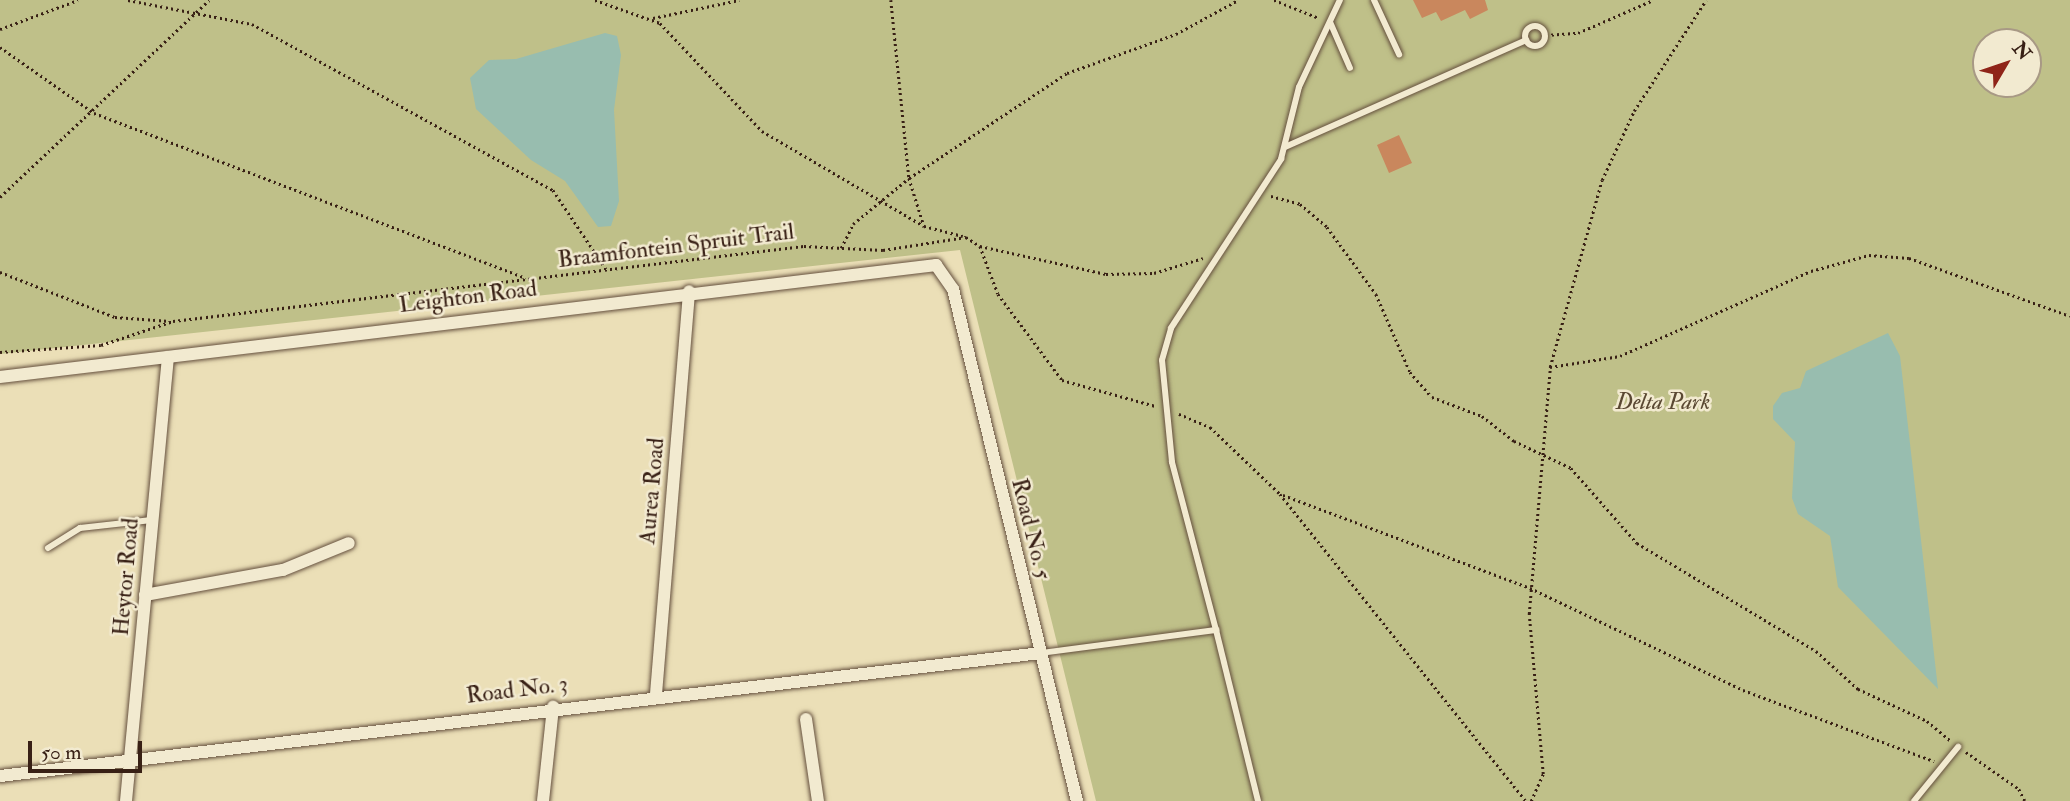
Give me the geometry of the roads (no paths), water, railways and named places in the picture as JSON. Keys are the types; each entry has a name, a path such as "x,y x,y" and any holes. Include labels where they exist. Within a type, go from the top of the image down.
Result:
{"street":[{"name":"Leighton Road","path":"0,377 913,264 941,269"},
{"name":"Road No. 5","path":"941,269 953,289 1077,801"},
{"name":"Aurea Road","path":"656,694 689,291"},
{"name":"Heytor Road","path":"126,801 167,357"},
{"path":"145,595 272,573 349,543"},
{"name":"Road No. 3","path":"0,776 656,694 1040,653"},
{"path":"543,801 553,707"},
{"path":"806,719 818,801"}],"lane":[{"path":"1258,801 1163,407 1162,360 1171,328 1285,147 1299,88 1340,0"},
{"path":"1374,0 1399,54"},
{"path":"1330,22 1350,68"},
{"path":"1285,147 1526,40 1531,26 1546,35 1538,46 1526,40"},
{"path":"48,548 80,528 152,520"},
{"path":"1040,653 1216,630"},
{"path":"1914,801 1948,766 1958,747"}],"park label":[{"name":"Delta Park","path":"1663,402"}]}
